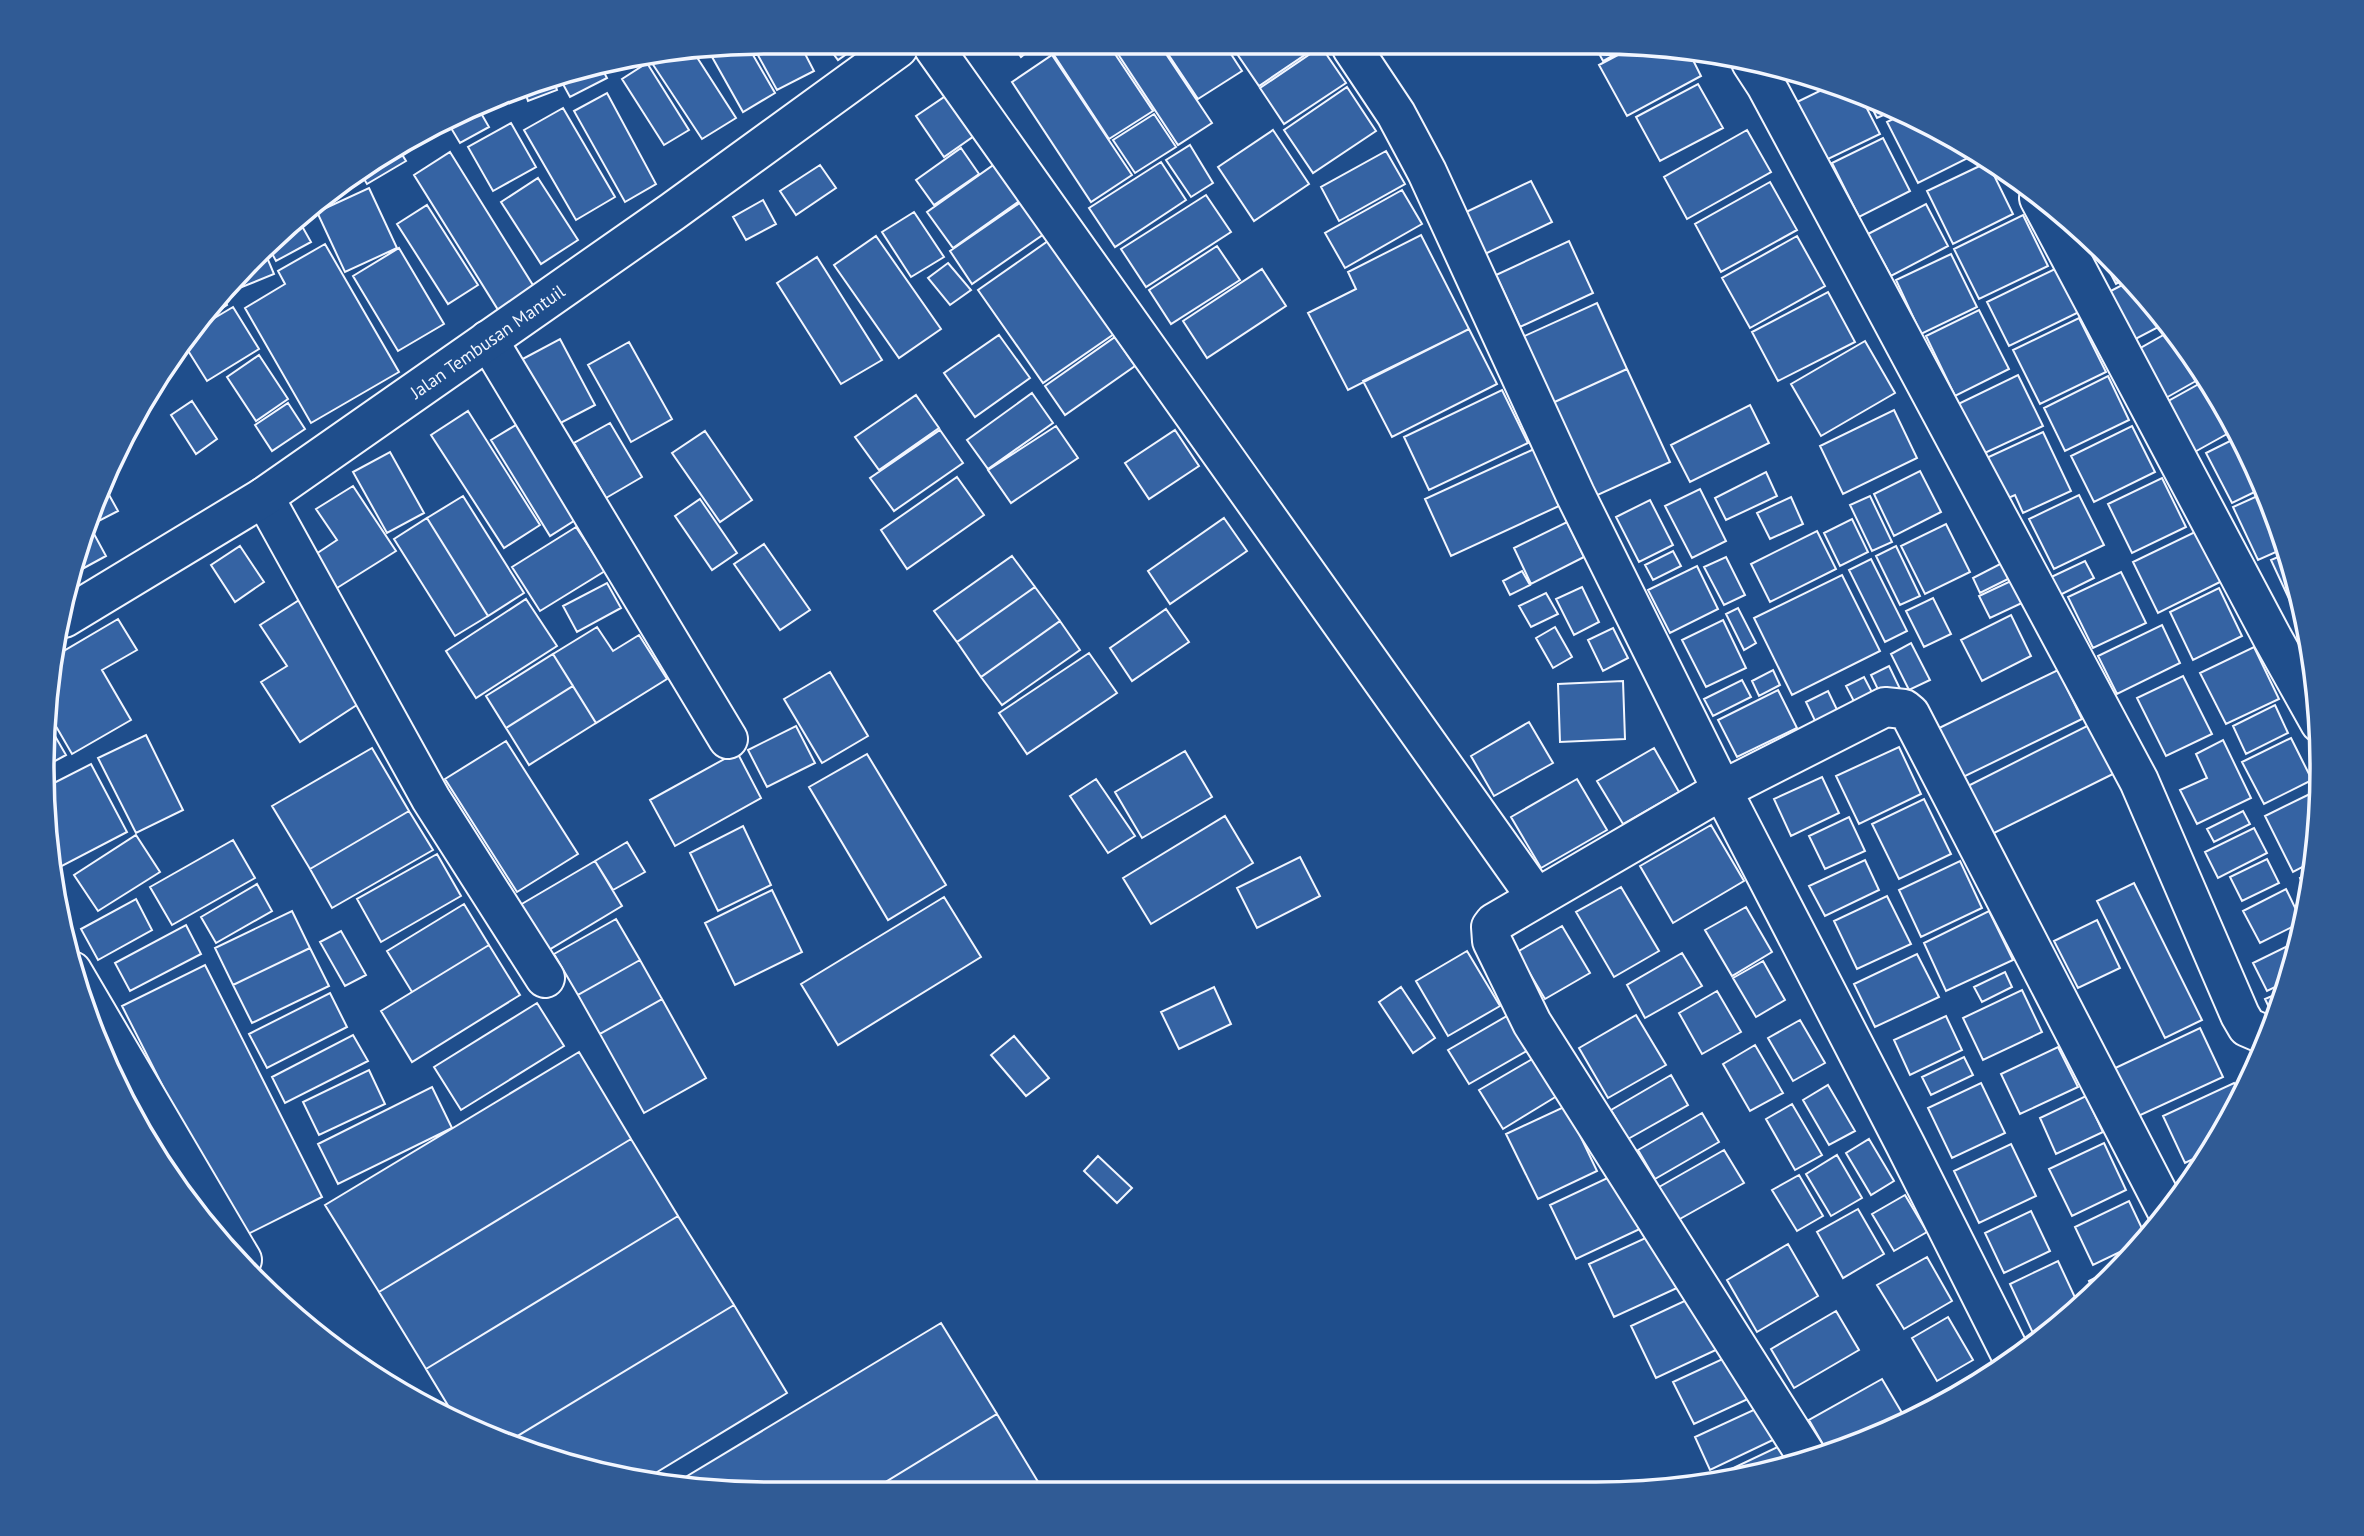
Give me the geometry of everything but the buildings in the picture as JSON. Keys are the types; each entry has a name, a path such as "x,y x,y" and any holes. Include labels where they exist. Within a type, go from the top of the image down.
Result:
{"main road":[{"name":"Jalan Tembusan Mantuil","path":"72,613 264,497 672,212 890,54"},
{"path":"938,54 1536,897"},
{"path":"1356,54 1396,114 1427,172 1575,494 1722,790 2008,1350"},
{"path":"1771,77 2139,781 2240,1015 2247,1027 2259,1032"},
{"path":"2049,216 2306,698"},
{"path":"488,340 728,738"},
{"path":"264,497 430,799 545,978"},
{"path":"1803,1451 1532,1023 1492,941 1491,927 1494,923 1722,790 1885,707 1904,709 1910,715 2162,1202"},
{"path":"101,1020 226,1233"}]}
